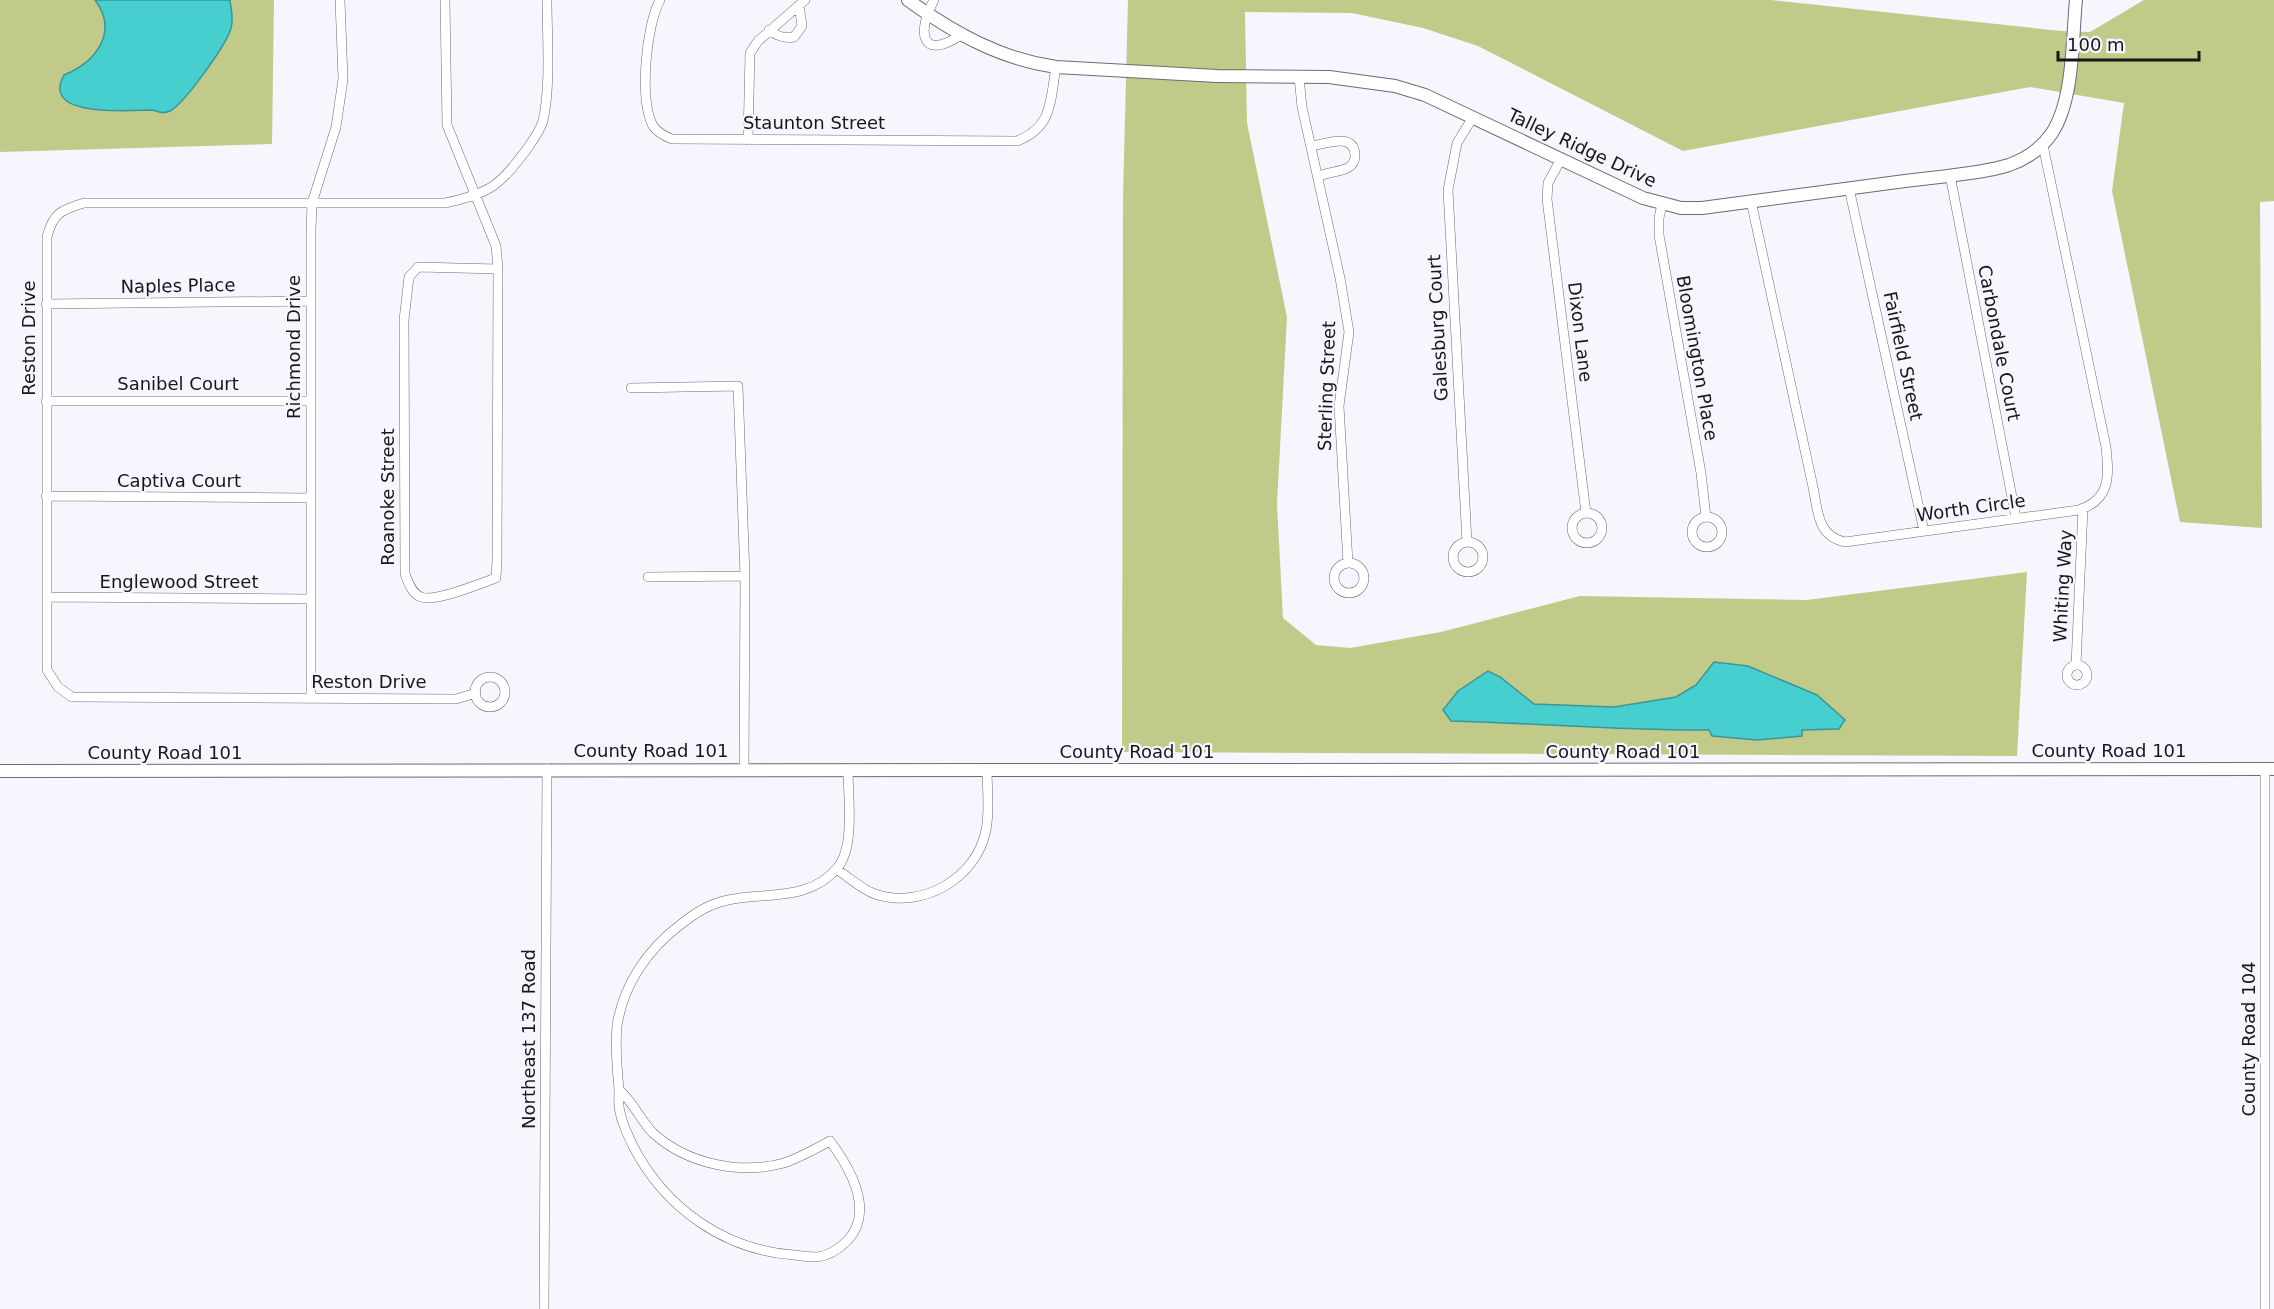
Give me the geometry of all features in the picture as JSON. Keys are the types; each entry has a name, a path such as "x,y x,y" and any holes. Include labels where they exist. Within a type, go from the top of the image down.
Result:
{"street":[{"name":"Richmond Drive","path":"311,698 312,203 336,127 342,79 340,0"},
{"name":"Roanoke Street","path":"445,0 447,125 496,246 498,268 497,560 496,578 435,598 422,598 412,590 405,574 404,320 409,277 418,267 498,268"},
{"name":"Reston Drive","path":"476,693 456,699 72,697 58,687 47,670 46,237 51,221 67,208 84,203 445,203 474,196 489,189 507,176 543,122 547,68 547,0"},
{"name":"Staunton Street","path":"660,0 649,34 646,84 649,115 654,127 661,135 672,139 1017,141 1035,133 1045,121 1056,67"},
{"name":"Talley Ridge Drive","path":"909,0 961,35 993,50 1030,63 1056,67 1217,76 1357,79 1425,94 1643,198 1681,208 1702,208 1950,175 2006,166 2026,158 2043,145 2061,115 2068,82 2076,0"},
{"path":"934,0 927,13 924,36 932,45 945,44 961,35"},
{"path":"769,30 778,36 794,37 802,26 802,3"},
{"path":"748,140 750,53 769,30 802,3"},
{"name":"Sterling Street","path":"1299,77 1302,107 1340,278 1349,332 1339,406 1348,563"},
{"name":"Galesburg Court","path":"1467,542 1448,190 1457,143 1473,117"},
{"path":"1311,146 1339,140 1351,145 1355,150 1353,164 1348,168 1318,177"},
{"path":"2043,145 2106,447 2108,467 2106,487 2100,498 2083,508"},
{"name":"Dixon Lane","path":"1561,159 1548,183 1547,200 1586,513"},
{"name":"Carbondale Court","path":"1950,175 2016,518"},
{"name":"Fairfield Street","path":"1849,188 1924,531"},
{"name":"Worth Circle","path":"1751,201 1821,524 1827,534 1834,540 1845,542 2083,508"},
{"name":"Bloomington Place","path":"1662,204 1659,235 1701,472 1706,517"},
{"name":"Naples Place","path":"46,304 311,301"},
{"path":"631,388 738,386 745,576 744,770"},
{"name":"Sanibel Court","path":"46,400 311,401"},
{"name":"Captiva Court","path":"46,496 311,498"},
{"name":"Whiting Way","path":"2076,665 2083,508"},
{"path":"648,577 745,576"},
{"name":"Englewood Street","path":"47,597 311,599"},
{"name":"Northeast 137 Road","path":"544,1309 547,769"},
{"path":"836,869 865,889 889,897 919,897 948,885 970,865 982,843 988,815 987,769"},
{"name":"County Road 101","path":"0,771 2270,769"},
{"name":"County Road 104","path":"2265,1309 2270,769"},
{"path":"619,1089 628,1097 637,1114 651,1131 668,1145 723,1167 765,1167 785,1162 830,1142 843,1159 856,1185 860,1209 854,1232 839,1249 818,1257 772,1254 748,1247 713,1231 682,1210 643,1165 620,1113 617,1077 617,1025 626,993 631,980 665,936 695,913 711,905 742,897 782,896 798,892 813,886 836,869 845,856 849,829 848,770"}],"green space":[{"path":"0,0 274,0 272,144 0,152"},
{"path":"1128,0 1771,0 2061,31 2090,32 2144,0 2274,0 2274,201 2260,202 2262,528 2180,522 2112,191 2124,103 2030,87 1683,151 1478,46 1423,28 1352,13 1245,12 1247,123 1287,317 1277,504 1283,618 1316,645 1350,648 1441,632 1580,596 1807,600 2027,572 2017,756 1122,752 1123,197"}],"water":[{"path":"95,0 230,0 232,25 222,47 204,73 185,97 170,111 163,113 152,110 91,109 64,99 60,89 64,75 86,62 100,45 105,23"},
{"path":"1714,662 1748,666 1817,695 1845,720 1839,729 1802,730 1802,736 1757,740 1712,736 1709,730 1451,721 1443,710 1458,691 1488,671 1500,677 1534,704 1614,707 1676,697 1696,685"}]}
